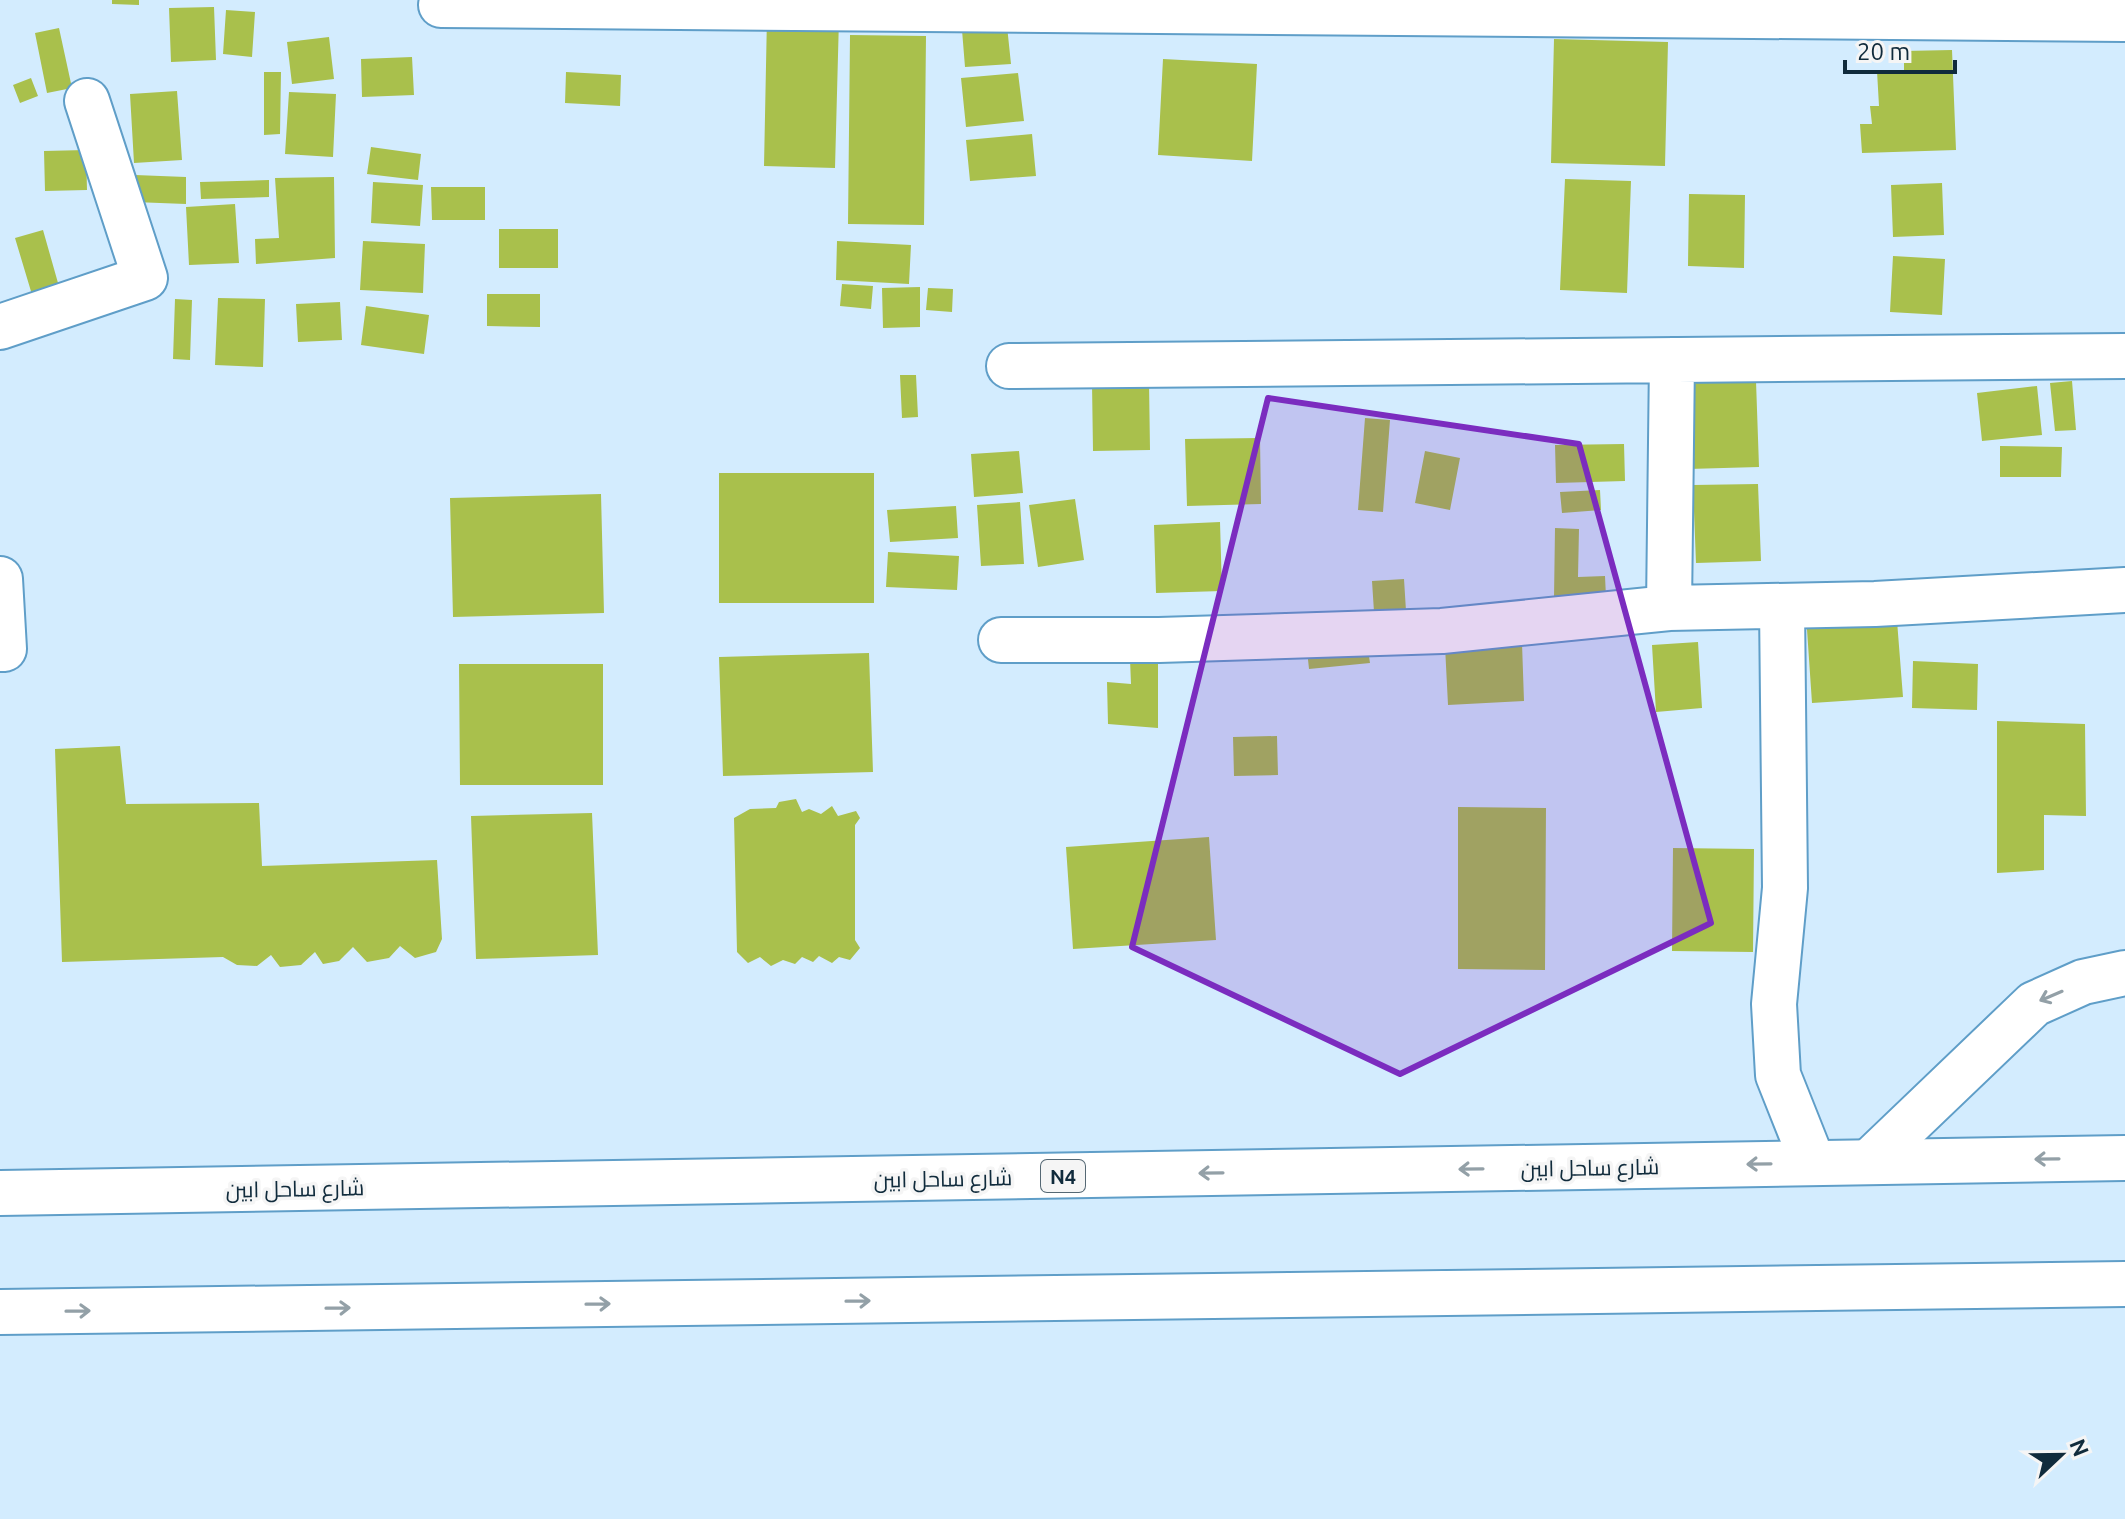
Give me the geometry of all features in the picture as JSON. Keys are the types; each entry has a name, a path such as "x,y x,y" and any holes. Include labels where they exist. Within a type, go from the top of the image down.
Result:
{"main road":[{"path":"441,5 2047,10 2125,19"},
{"path":"0,327 145,278 87,101"},
{"path":"1009,366 2125,356"},
{"path":"1669,608 1672,360"},
{"path":"0,579 4,649 0,649"},
{"path":"1001,640 1159,640 1442,631 1669,608 1782,606 2125,590"},
{"path":"1782,606 1785,888 1774,1004 1778,1075 1813,1163"},
{"path":"1869,1162 2034,1004 2083,982 2125,973"},
{"name":"شارع ساحل ابين","path":"3,1184 2125,1158"},
{"path":"0,1312 2125,1284"}],"highlighted area":[{"path":"1268,398 1579,444 1711,923 1400,1074 1132,947"}],"building":[{"path":"112,0 139,0 139,5 112,4"},
{"path":"214,7 216,60 171,62 169,8"},
{"path":"226,10 255,12 252,57 223,54"},
{"path":"767,16 839,18 835,168 764,166"},
{"path":"1007,26 1011,64 965,67 962,30"},
{"path":"59,28 72,88 47,93 35,33"},
{"path":"850,35 926,36 924,225 848,224"},
{"path":"329,37 334,79 292,84 287,42"},
{"path":"1554,39 1668,42 1665,166 1551,163"},
{"path":"1952,50 1956,150 1862,153 1860,124 1872,124 1870,106 1879,106 1877,71 1904,71 1904,51"},
{"path":"412,57 414,95 362,97 361,59"},
{"path":"1163,59 1257,64 1252,161 1158,155"},
{"path":"264,72 281,72 280,134 264,135"},
{"path":"566,72 621,75 620,106 565,103"},
{"path":"1018,73 1024,121 966,127 961,78"},
{"path":"31,78 38,96 20,103 13,85"},
{"path":"177,91 182,160 134,163 130,94"},
{"path":"289,92 336,94 333,157 285,154"},
{"path":"1032,134 1036,176 970,181 966,140"},
{"path":"371,147 421,154 418,180 367,174"},
{"path":"86,150 87,190 45,191 44,151"},
{"path":"135,175 186,177 186,204 134,202"},
{"path":"334,177 335,258 256,264 255,239 279,238 275,178"},
{"path":"1565,179 1631,181 1627,293 1560,290"},
{"path":"269,180 269,197 201,199 200,182"},
{"path":"373,182 423,185 420,226 371,223"},
{"path":"1942,183 1944,235 1893,237 1891,185"},
{"path":"431,187 485,187 485,220 432,220"},
{"path":"1689,194 1745,195 1744,268 1688,266"},
{"path":"235,204 239,263 189,265 186,207"},
{"path":"499,229 558,229 558,268 499,268"},
{"path":"43,230 60,290 33,298 15,238"},
{"path":"363,241 425,244 423,293 360,290"},
{"path":"837,241 911,245 909,284 836,280"},
{"path":"1893,256 1945,259 1942,315 1890,312"},
{"path":"842,284 873,286 871,309 840,306"},
{"path":"920,287 920,327 883,328 882,288"},
{"path":"928,288 953,289 952,312 926,310"},
{"path":"487,294 540,294 540,327 487,326"},
{"path":"218,298 265,299 263,367 215,365"},
{"path":"175,299 192,300 190,360 173,359"},
{"path":"340,302 342,340 298,342 296,304"},
{"path":"366,306 429,315 424,354 361,345"},
{"path":"900,375 916,375 918,417 902,418"},
{"path":"1756,381 1759,467 1688,469 1686,382"},
{"path":"2072,381 2076,430 2055,431 2050,383"},
{"path":"1149,382 1150,450 1093,451 1092,383"},
{"path":"2037,386 2042,435 1982,441 1977,393"},
{"path":"1365,418 1390,420 1383,512 1358,510"},
{"path":"1260,438 1261,504 1187,506 1185,439"},
{"path":"1624,444 1625,481 1556,483 1555,445"},
{"path":"2000,446 2062,447 2061,477 2000,477"},
{"path":"1019,451 1023,493 974,497 971,454"},
{"path":"1425,451 1460,458 1450,510 1415,503"},
{"path":"719,473 874,473 874,603 719,603"},
{"path":"1758,484 1761,561 1696,563 1693,485"},
{"path":"1600,490 1601,510 1562,513 1560,492"},
{"path":"601,494 604,613 453,617 450,498"},
{"path":"1075,499 1084,560 1038,567 1029,505"},
{"path":"1020,502 1024,564 981,566 977,505"},
{"path":"956,506 958,538 890,542 887,510"},
{"path":"1220,522 1222,591 1156,593 1154,525"},
{"path":"1555,528 1579,529 1578,577 1605,576 1606,597 1554,598"},
{"path":"888,552 959,556 957,590 886,587"},
{"path":"1404,579 1406,611 1374,612 1372,581"},
{"path":"1896,608 1903,697 1812,703 1806,615"},
{"path":"1698,642 1702,708 1656,712 1652,645"},
{"path":"1367,643 1370,663 1309,669 1307,650"},
{"path":"1522,643 1524,701 1448,705 1445,646"},
{"path":"869,653 873,772 723,776 719,657"},
{"path":"1130,659 1158,660 1158,728 1108,724 1107,682 1131,684"},
{"path":"1913,661 1978,664 1977,710 1912,708"},
{"path":"459,664 603,664 603,785 460,785"},
{"path":"1997,721 2085,724 2086,816 2044,815 2044,870 1997,873"},
{"path":"1277,736 1278,775 1234,776 1233,737"},
{"path":"120,746 126,804 259,803 262,866 437,860 442,939 436,952 415,958 400,946 389,958 367,962 353,947 339,961 323,964 315,952 301,965 280,967 271,955 257,966 237,965 223,957 62,962 55,749"},
{"path":"796,799 802,812 809,809 821,814 832,806 838,816 856,811 860,818 855,825 855,940 860,948 850,960 839,957 832,963 819,956 813,962 802,957 795,964 783,960 771,966 760,957 748,963 737,952 734,818 750,809 776,808 779,802"},
{"path":"1458,807 1546,808 1545,970 1458,969"},
{"path":"592,813 598,955 476,959 471,816"},
{"path":"1209,837 1216,940 1073,949 1066,847"},
{"path":"1673,848 1754,849 1753,952 1672,951"}]}
